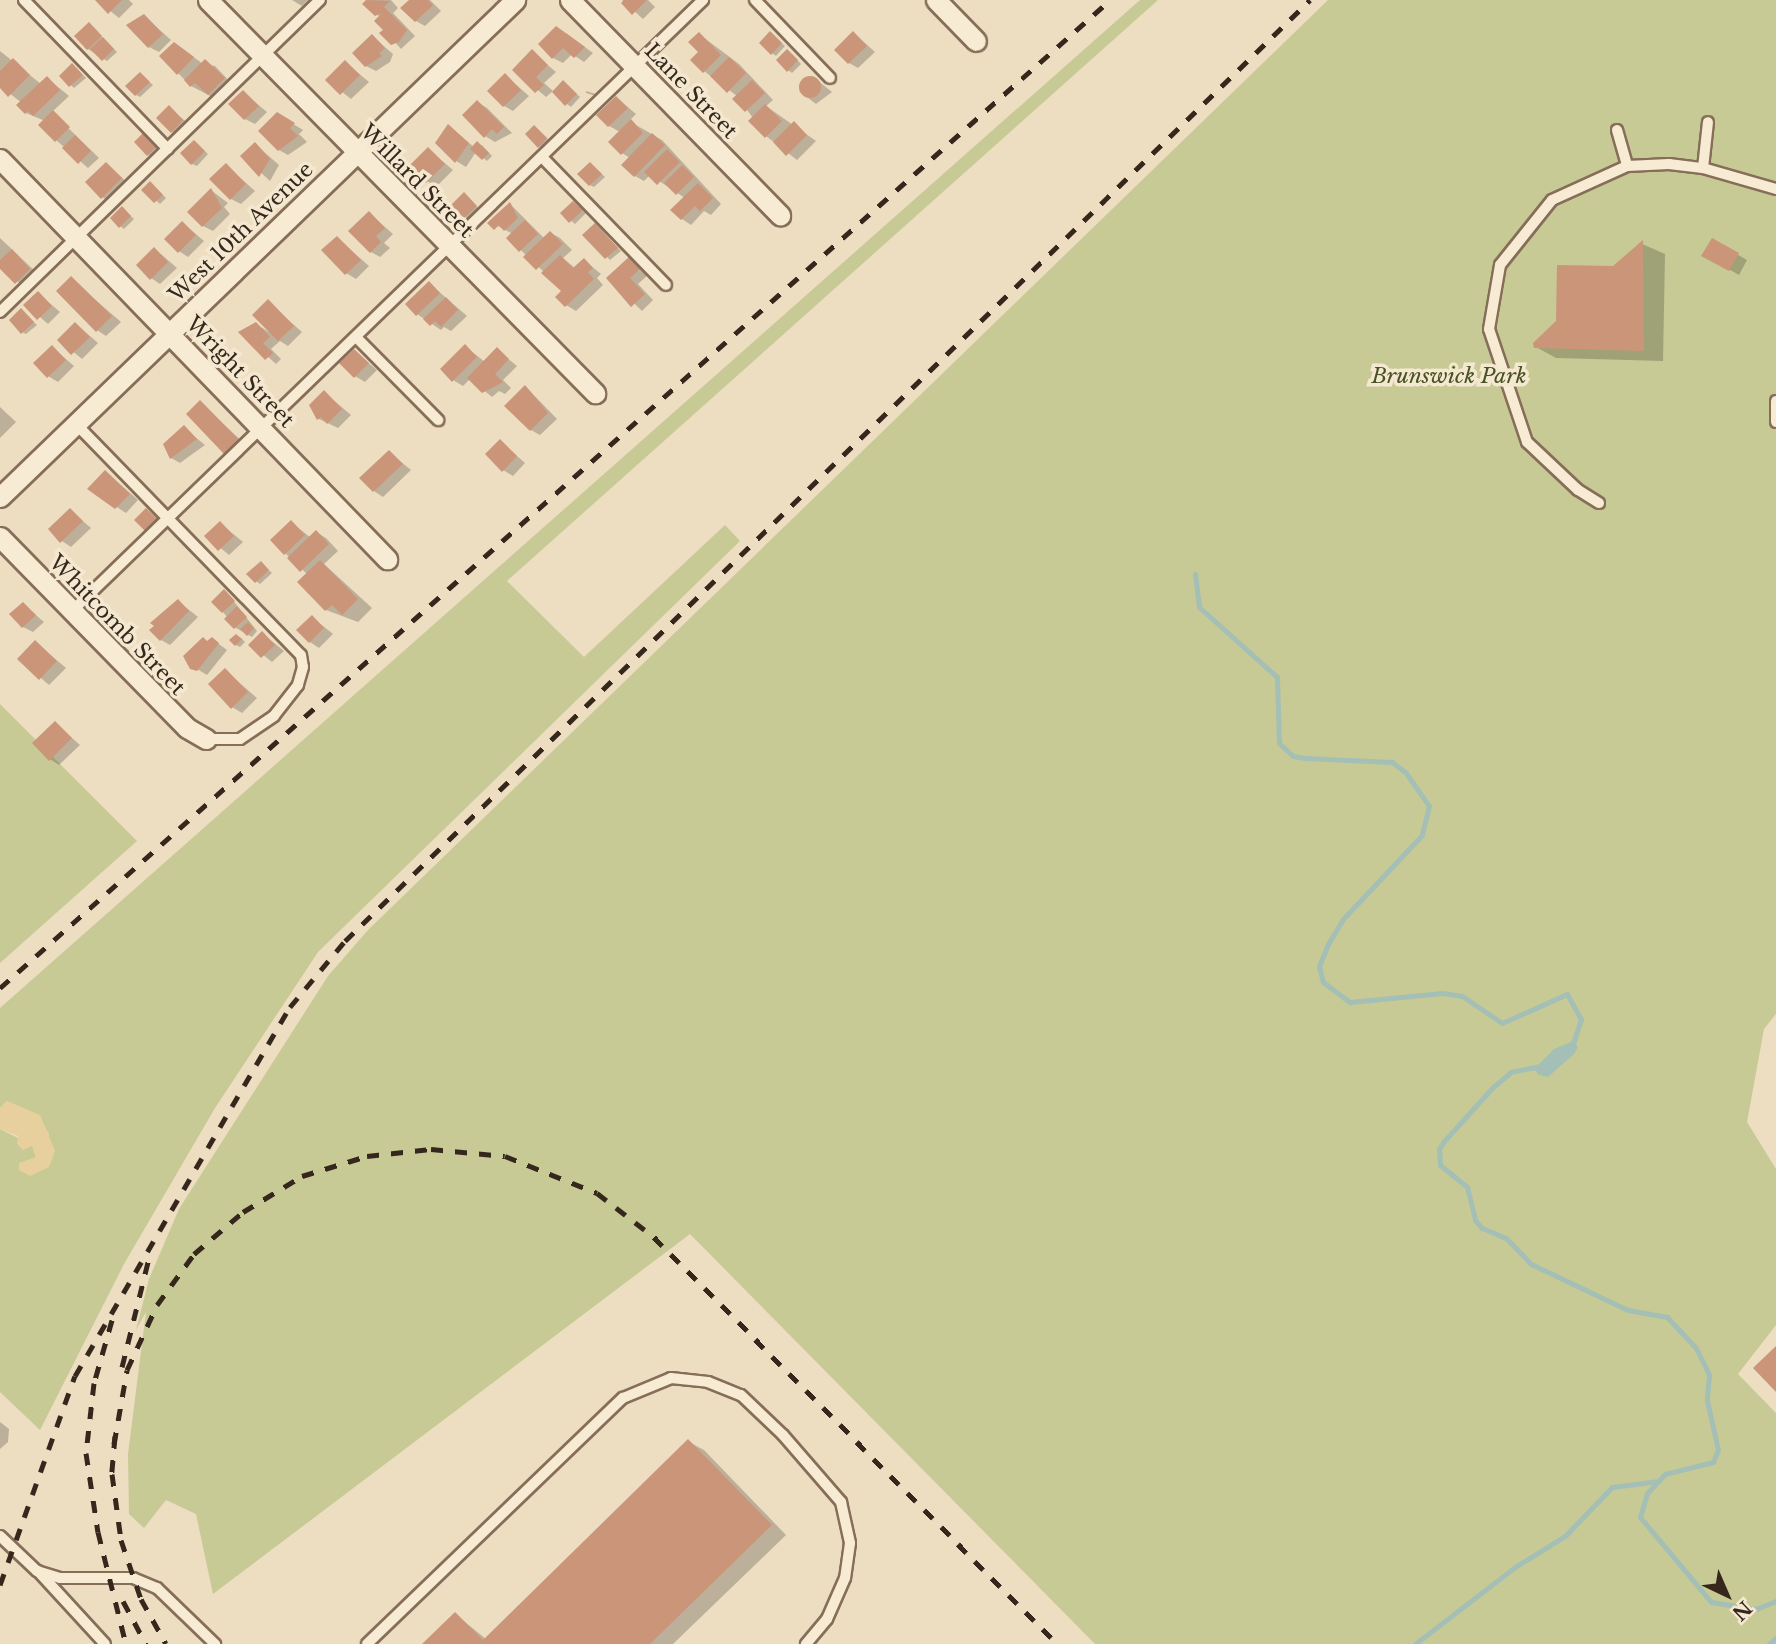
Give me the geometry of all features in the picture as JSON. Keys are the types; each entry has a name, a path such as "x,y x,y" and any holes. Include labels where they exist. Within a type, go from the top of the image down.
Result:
{"street":[{"name":"Willard Street","path":"208,0 594,393"},
{"name":"West 10th Avenue","path":"0,497 515,0"},
{"name":"Lane Street","path":"570,0 780,215"},
{"path":"936,0 976,41"},
{"name":"Wright Street","path":"0,159 263,427 387,559"},
{"name":"Whitcomb Street","path":"0,537 187,728 206,739"}],"lane":[{"path":"24,0 169,149"},
{"path":"0,313 320,0"},
{"path":"71,612 703,0"},
{"path":"755,0 830,78"},
{"path":"1703,168 1708,122"},
{"path":"1617,130 1627,166"},
{"path":"542,157 666,285"},
{"path":"1599,503 1577,490 1527,442 1489,329 1500,265 1528,225 1552,200 1627,166 1669,164 1703,168 1776,189"},
{"path":"356,337 438,420"},
{"path":"1776,401 1776,422"},
{"path":"76,424 303,661 290,697 262,726 240,739 206,739"},
{"path":"367,1644 623,1398 671,1378 708,1382 741,1395 783,1435 841,1502 850,1543 845,1578 827,1619 806,1644"},
{"path":"0,1536 37,1571 105,1644"},
{"path":"0,1552 8,1544"},
{"path":"37,1571 60,1578 133,1578 157,1588 215,1644"}],"green space":[{"path":"1140,0 1158,0 507,581 584,657 725,525 740,541 318,952 215,1108 124,1264 40,1430 0,1392 0,1129 32,1145 36,1157 30,1176 49,1134 38,1120 7,1101 0,1108 0,1008"},
{"name":"Brunswick Park","path":"1328,0 1776,0 1776,1014 1764,1029 1747,1122 1776,1169 1776,1325 1738,1374 1776,1413 1776,1644 1095,1644 690,1234 213,1594 196,1514 166,1500 144,1528 129,1514 128,1454 146,1312 136,1330 149,1279 179,1209 328,976 368,930"},
{"path":"0,704 137,841 0,963"}],"sand":[{"path":"7,1101 40,1115 55,1151 49,1167 30,1176 19,1170 19,1163 36,1157 32,1146 23,1150 17,1144 18,1136 0,1129 0,1108"}],"shaded area":[{"path":"1573,1041 1578,1047 1574,1054 1548,1077 1539,1075 1534,1069 1554,1049"}],"building":[{"path":"95,0 122,0 108,14"},
{"path":"366,0 390,1 384,7 407,30 399,42 391,45 379,33 383,30 374,21 382,13 375,16 362,4"},
{"path":"409,0 428,0 433,5 415,22 400,8"},
{"path":"624,0 647,0 632,15 621,3"},
{"path":"144,14 163,34 148,48 126,25"},
{"path":"89,22 102,36 87,50 74,36"},
{"path":"556,26 585,47 574,58 563,48 552,59 538,44"},
{"path":"770,31 782,43 771,55 759,43"},
{"path":"853,31 867,46 848,64 834,50"},
{"path":"699,32 721,55 703,73 690,60 698,52 688,42"},
{"path":"372,34 385,48 379,53 382,56 365,67 352,53"},
{"path":"103,37 114,49 102,61 90,49"},
{"path":"174,42 194,57 177,75 159,56"},
{"path":"532,49 548,65 536,77 544,85 535,93 512,70"},
{"path":"787,49 798,60 787,72 776,60"},
{"path":"729,57 746,73 727,93 710,76"},
{"path":"13,58 30,75 8,97 0,88 0,71"},
{"path":"205,59 225,78 208,95 195,83 190,87 184,80"},
{"path":"345,60 360,75 340,95 325,80"},
{"path":"72,63 83,75 69,87 59,76"},
{"path":"140,72 150,82 135,96 125,86"},
{"path":"505,73 521,90 503,107 487,91"},
{"path":"47,76 60,90 33,116 28,111 25,114 16,105"},
{"path":"810,76 818,79 821,87 818,95 810,98 802,95 799,87 802,79"},
{"path":"563,80 577,94 565,106 552,92"},
{"path":"752,80 765,93 745,112 732,99"},
{"path":"243,90 259,106 244,120 228,104"},
{"path":"616,96 628,108 608,127 596,115"},
{"path":"477,100 504,127 497,134 492,129 484,138 462,115"},
{"path":"765,104 782,121 765,138 748,121"},
{"path":"169,105 183,120 171,133 156,118"},
{"path":"53,110 70,127 55,142 38,125"},
{"path":"277,112 295,123 290,128 298,136 278,151 258,131"},
{"path":"631,119 643,133 621,155 608,142"},
{"path":"794,121 807,135 786,156 773,142"},
{"path":"448,124 469,143 455,163 435,143"},
{"path":"534,125 547,138 538,148 525,134"},
{"path":"143,133 156,147 147,156 134,142"},
{"path":"652,133 665,145 634,177 621,165"},
{"path":"75,135 91,151 78,164 62,148"},
{"path":"194,140 205,151 191,165 180,153"},
{"path":"477,141 489,153 482,160 470,149"},
{"path":"255,142 270,159 259,177 240,156"},
{"path":"428,147 445,164 426,183 409,166"},
{"path":"667,149 680,162 657,185 644,172"},
{"path":"106,162 122,178 101,199 85,182"},
{"path":"590,162 602,174 589,186 577,174"},
{"path":"226,163 246,184 230,200 209,179"},
{"path":"682,165 694,177 676,195 664,183"},
{"path":"150,181 163,195 154,203 141,190"},
{"path":"698,183 713,198 700,211 695,206 681,220 670,210"},
{"path":"211,188 222,208 202,227 187,212"},
{"path":"464,192 477,206 464,218 451,205"},
{"path":"573,201 583,210 569,223 560,213"},
{"path":"510,202 518,218 504,231 499,225 494,230 487,223"},
{"path":"122,206 131,216 119,228 110,218"},
{"path":"369,211 385,228 376,236 381,242 370,253 348,231"},
{"path":"525,220 538,234 519,252 506,238"},
{"path":"182,221 196,235 178,253 164,239"},
{"path":"595,223 618,248 605,259 582,235"},
{"path":"550,231 563,244 536,270 523,257"},
{"path":"337,236 361,260 345,275 321,250"},
{"path":"1712,238 1739,253 1729,271 1701,256"},
{"path":"1643,240 1644,351 1534,348 1533,343 1556,321 1557,265 1613,266"},
{"path":"154,247 168,262 150,280 136,265"},
{"path":"12,249 30,269 15,284 0,269 0,260"},
{"path":"560,255 573,268 584,258 593,268 588,272 594,279 565,307 555,297 561,291 541,273"},
{"path":"630,256 641,268 630,278 645,294 631,307 606,278"},
{"path":"71,276 112,316 96,332 56,291"},
{"path":"429,281 440,293 416,316 405,304"},
{"path":"38,291 52,306 37,320 23,305"},
{"path":"446,297 458,310 441,327 435,321 430,326 423,319"},
{"path":"268,299 294,326 278,341 252,315"},
{"path":"21,308 34,322 21,334 9,320"},
{"path":"75,322 90,337 71,355 57,340"},
{"path":"256,322 270,337 263,343 273,353 265,360 238,332"},
{"path":"465,344 477,357 452,382 440,369"},
{"path":"52,345 66,360 47,378 33,363"},
{"path":"497,347 509,359 495,374 503,382 482,393 467,378"},
{"path":"354,349 369,363 354,378 339,363"},
{"path":"525,385 548,413 530,431 504,406"},
{"path":"324,390 342,409 327,424 321,417 317,420 309,405"},
{"path":"200,400 239,440 224,454 186,414"},
{"path":"184,425 197,439 170,459 163,444"},
{"path":"500,439 517,456 502,472 485,454"},
{"path":"389,450 403,464 373,492 359,478"},
{"path":"105,470 130,494 115,509 87,489"},
{"path":"70,508 83,521 60,543 48,529"},
{"path":"146,508 157,519 145,531 134,520"},
{"path":"291,520 305,535 284,555 270,540"},
{"path":"220,521 234,536 218,551 204,536"},
{"path":"316,530 329,544 300,572 287,558"},
{"path":"320,560 358,599 342,615 332,605 325,611 297,582"},
{"path":"261,561 269,570 255,583 246,574"},
{"path":"224,589 235,601 222,613 211,602"},
{"path":"178,599 189,611 160,641 149,630 154,626 150,623"},
{"path":"23,602 36,615 22,628 9,614"},
{"path":"237,606 247,617 234,629 224,619"},
{"path":"312,615 324,628 309,643 296,630"},
{"path":"248,622 254,628 247,636 240,629"},
{"path":"262,631 275,645 261,658 248,645"},
{"path":"236,634 242,639 235,646 229,640"},
{"path":"203,637 207,641 212,637 219,643 197,671 190,669 183,656"},
{"path":"35,640 57,661 39,680 17,659"},
{"path":"225,668 248,692 231,709 208,684"},
{"path":"55,721 72,738 49,761 32,743"},
{"path":"1776,1346 1776,1392 1753,1368"},
{"path":"688,1439 772,1525 650,1644 422,1644 455,1612 483,1640"}],"waterway":[{"path":"1195,574 1199,607 1277,677 1279,743 1293,756 1304,758 1392,762 1406,773 1429,806 1422,835 1343,919 1319,966 1323,982 1350,1002 1443,993 1462,996 1502,1023 1567,994 1581,1019 1572,1046"},
{"path":"1541,1066 1511,1072 1493,1087 1444,1141 1439,1149 1440,1165 1467,1187 1475,1220 1482,1228 1506,1238 1531,1264 1628,1310 1667,1317 1696,1348 1709,1375 1707,1400 1718,1450 1713,1462 1665,1474 1647,1493 1640,1517 1711,1602 1756,1609 1776,1601"},
{"path":"1415,1644 1515,1567 1565,1536 1612,1487 1659,1481"},
{"path":"1769,1644 1776,1638"}],"railway":[{"path":"0,988 1110,0"},
{"path":"0,1585 75,1376 290,1007 345,941 1310,0"},
{"path":"114,1444 127,1370 157,1305 194,1254 243,1212 302,1176 367,1156 431,1149 505,1156 597,1193 654,1237 1057,1644"},
{"path":"122,1367 149,1258"},
{"path":"112,1320 94,1383 86,1453 98,1532 126,1644"},
{"path":"115,1436 112,1474 121,1540 141,1599 166,1644"},
{"path":"123,1601 146,1644"}]}
